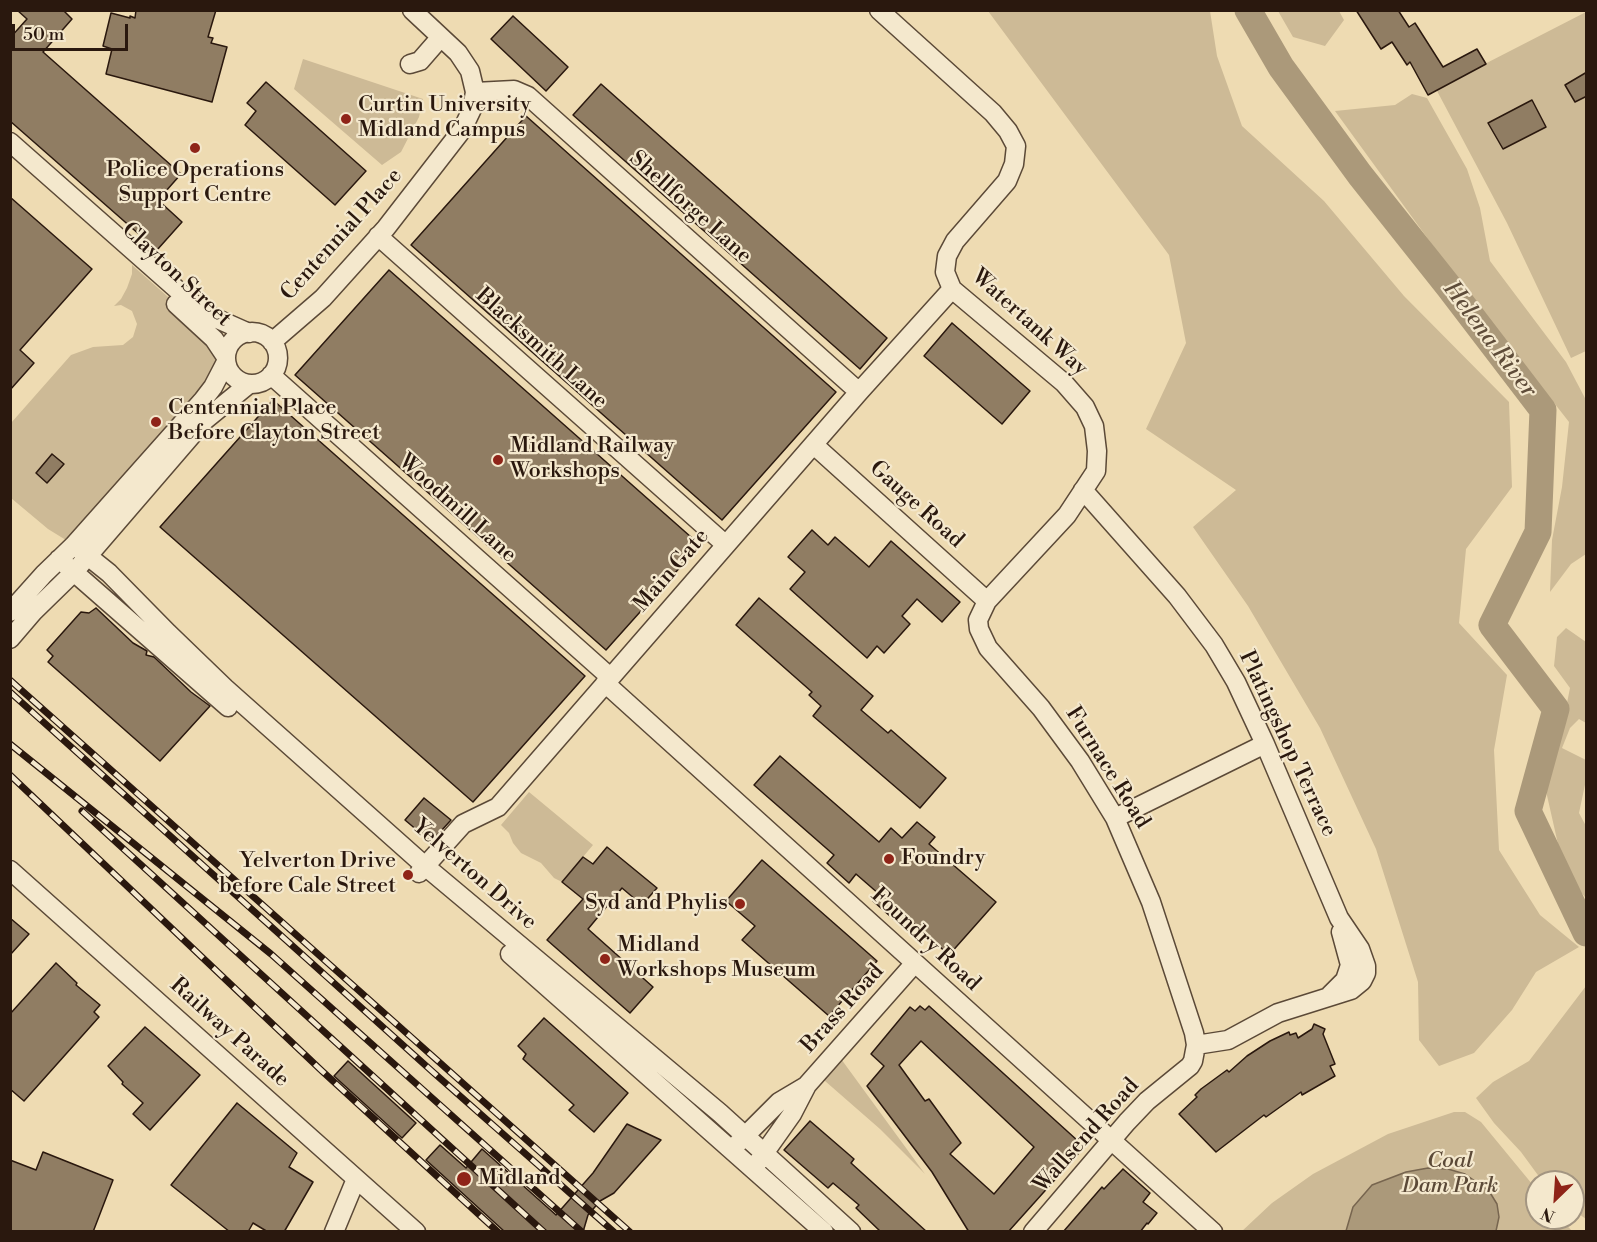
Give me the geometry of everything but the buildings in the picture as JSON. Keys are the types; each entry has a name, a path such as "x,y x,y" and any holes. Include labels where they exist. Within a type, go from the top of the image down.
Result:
{"street":[{"path":"412,10 458,53 470,70 475,92"},
{"name":"Watertank Way","path":"879,10 993,114 1008,131 1016,146 1014,164 1007,181 955,241 947,256 945,272 952,289 1064,383 1085,407 1094,426 1098,451 1096,471 1067,515 987,601"},
{"path":"410,64 420,62 440,38"},
{"name":"Shellforge Lane","path":"475,92 514,90 528,96 859,392"},
{"name":"Centennial Place","path":"272,342 323,297 378,237 462,130 472,109 475,92"},
{"name":"Clayton Street","path":"10,142 198,308 249,333"},
{"name":"Clayton Street","path":"10,158 202,327 214,339 226,360"},
{"name":"Blacksmith Lane","path":"378,237 726,545"},
{"name":"Main Gate","path":"422,870 463,824 498,807 859,392 952,289"},
{"path":"10,612 59,559 82,550 205,420 249,384 265,381 271,375 278,362 278,355 272,342 265,336 249,333 236,338 227,350 226,360 213,387 82,550 75,571 34,611 10,639"},
{"path":"226,360 234,377 249,384"},
{"name":"Woodmill Lane","path":"271,375 607,680"},
{"name":"Gauge Road","path":"814,445 987,601"},
{"name":"Platingshop Terrace","path":"1083,490 1177,596 1214,645 1236,682 1339,918 1350,965 1345,980 1329,996 1278,1013 1228,1040 1196,1045"},
{"name":"Yelverton Drive","path":"82,550 225,688 422,870 731,1151 824,1232"},
{"name":"Yelverton Drive","path":"59,559 422,870 745,1135 851,1232"},
{"name":"Furnace Road","path":"987,601 978,620 982,639 1041,708 1080,761 1115,818 1155,912 1196,1045"},
{"name":"Foundry Road","path":"607,680 891,939 914,964 1213,1232"},
{"path":"1115,818 1265,744"},
{"name":"Railway Parade","path":"10,870 416,1232"},
{"name":"Brass Road","path":"752,1169 792,1114 807,1085 914,964"},
{"name":"Wallsend Road","path":"1033,1232 1147,1101 1190,1066 1196,1045"},
{"name":"Brass Road","path":"731,1151 779,1102 807,1085"},
{"path":"334,1232 356,1179"}],"green space":[{"path":"988,11 1210,11 1217,56 1242,126 1324,201 1404,296 1509,402 1512,487 1466,549 1459,623 1507,675 1494,750 1499,850 1540,915 1579,947 1536,972 1512,1010 1474,1053 1439,1066 1419,1040 1418,982 1376,849 1320,728 1248,606 1193,527 1236,490 1146,429 1186,343 1169,255"},
{"path":"1278,11 1339,11 1344,20 1325,46 1293,37"},
{"path":"1586,12 1586,351 1571,358 1507,223 1436,89"},
{"path":"303,59 423,99 419,117 401,152 382,165 294,89"},
{"path":"1412,94 1427,98 1467,169 1480,208 1490,261 1566,362 1586,400 1586,554 1571,564 1550,592 1552,540 1562,487 1569,422 1452,272 1335,111 1395,105"},
{"path":"132,265 202,327 226,357 74,545 48,529 11,498 11,423 71,355 93,347 123,345 133,337 137,324 132,311 121,305 114,306 127,288 132,274"},
{"path":"1566,628 1586,642 1586,723 1579,719 1570,728 1562,748 1586,760 1586,780 1579,813 1586,826 1586,898 1565,875 1546,791 1552,767 1552,744 1565,713 1570,688 1554,666 1557,637"},
{"path":"529,792 593,845 562,882 554,878 541,863 521,853 509,833 501,825"},
{"path":"1586,986 1586,1219 1585,1170 1534,1170 1476,1098 1493,1082 1529,1061"},
{"path":"836,1052 925,1174 880,1129 817,1074"},
{"name":"Coal Dam Park","path":"1454,1112 1465,1112 1481,1122 1525,1175 1525,1230 1572,1231 1241,1232 1272,1203 1313,1174 1388,1134"}],"shaded area":[{"path":"1428,1168 1448,1169 1465,1174 1489,1191 1497,1204 1499,1217 1496,1231 1346,1231 1353,1207 1372,1185 1406,1172"}],"waterway":[{"name":"Helena River","path":"1248,10 1281,67 1360,175 1543,410 1538,532 1492,625 1556,709 1528,811 1586,933"}],"railway":[{"path":"10,680 630,1232"},
{"path":"10,692 614,1232"},
{"path":"10,744 271,954 582,1232"},
{"path":"10,775 322,1071 498,1232"},
{"path":"82,811 544,1232"}],"place":[{"name":"Curtin University Midland Campus","path":"346,119"},
{"name":"Police Operations Support Centre","path":"195,148"},
{"name":"Centennial Place Before Clayton Street","path":"156,422"},
{"name":"Midland Railway Workshops","path":"498,460"},
{"name":"Foundry","path":"889,859"},
{"name":"Yelverton Drive before Cale Street","path":"408,875"},
{"name":"Syd and Phylis","path":"740,904"},
{"name":"Midland Workshops Museum","path":"605,959"},
{"name":"Midland","path":"464,1179"}]}
